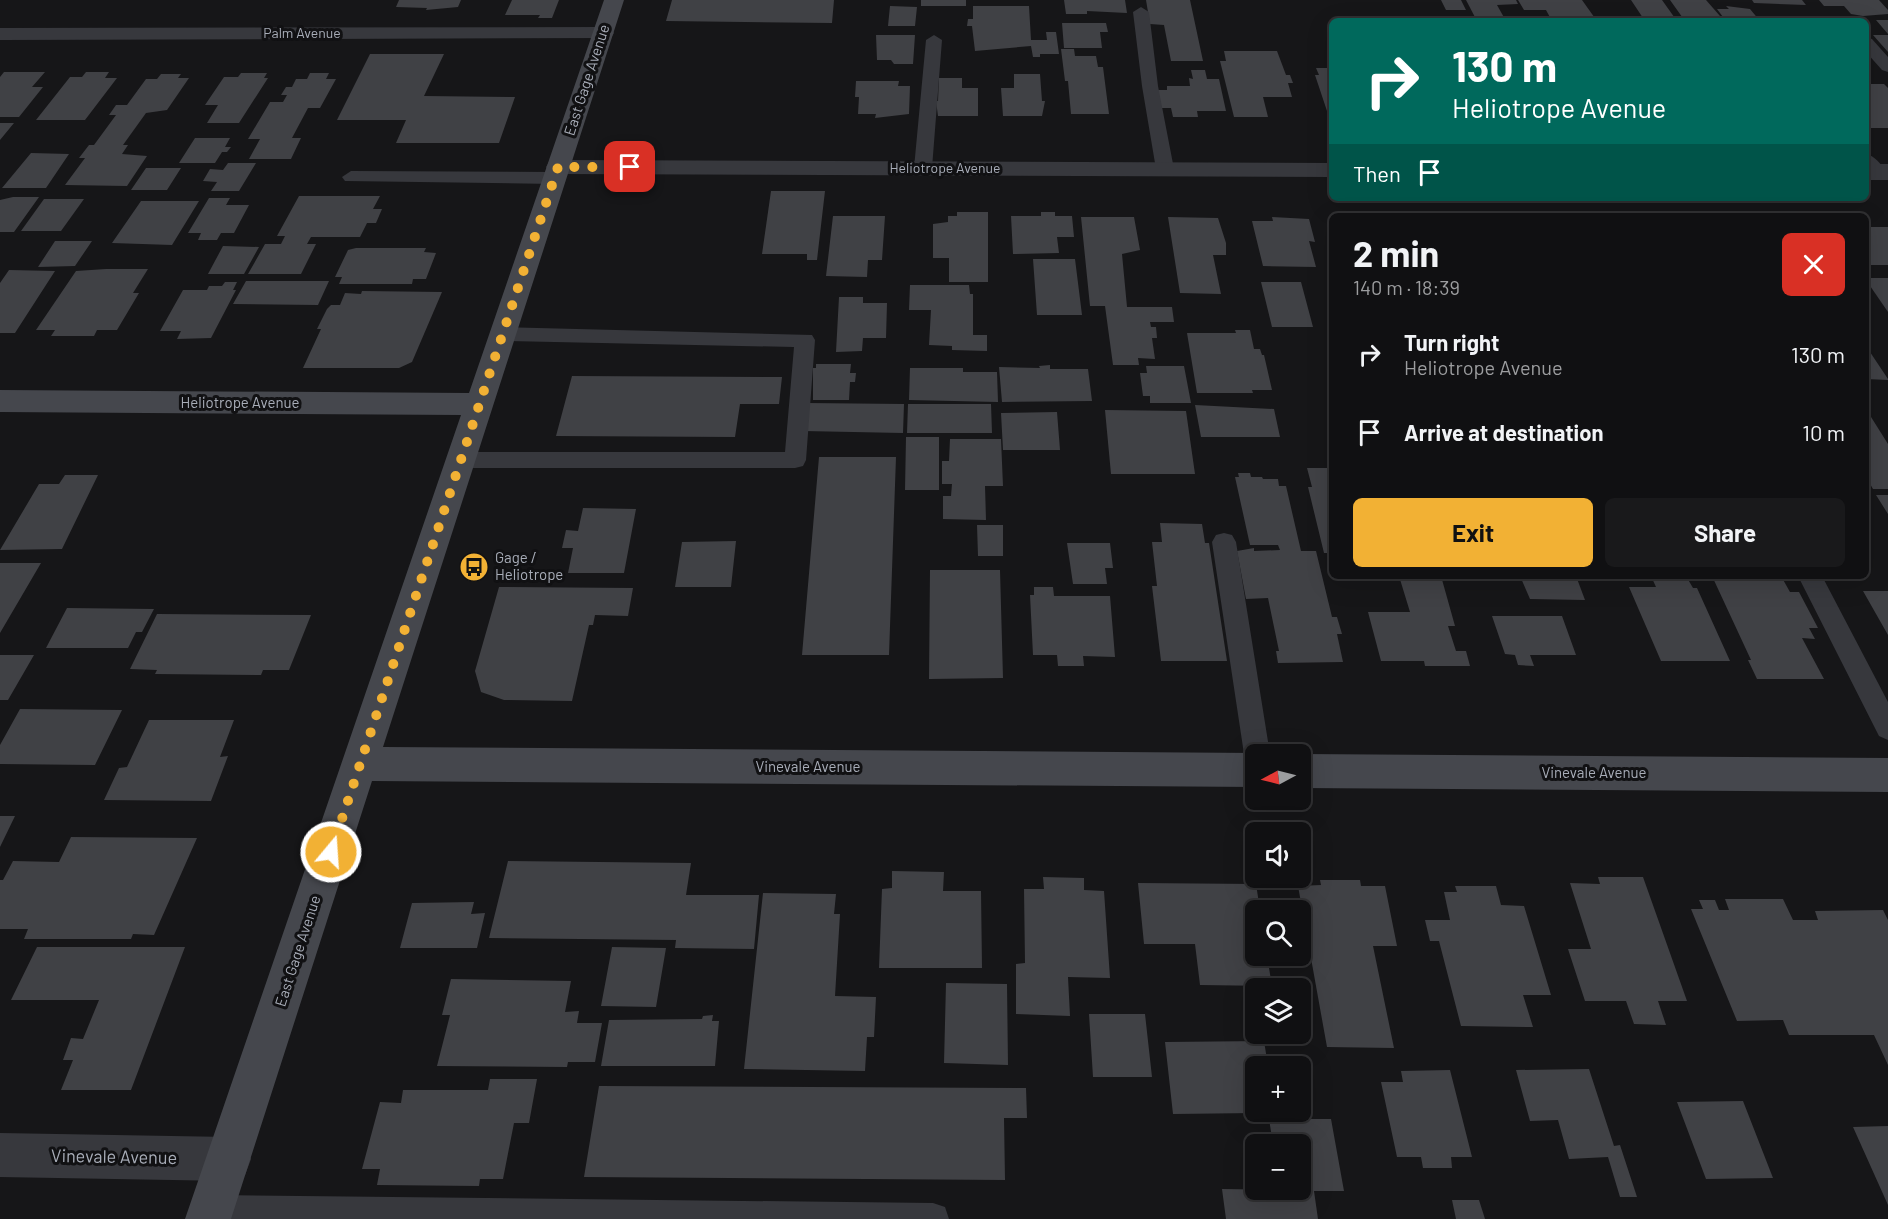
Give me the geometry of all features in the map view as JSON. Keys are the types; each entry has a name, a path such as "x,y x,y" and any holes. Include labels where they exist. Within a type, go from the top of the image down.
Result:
{"street":[{"name":"East Gage Avenue","path":"210,1215 614,0"},
{"name":"Palm Avenue","path":"0,34 603,33"},
{"name":"Heliotrope Avenue","path":"556,173 923,168 1329,170"},
{"name":"Heliotrope Avenue","path":"0,401 480,404"},
{"name":"Vinevale Avenue","path":"360,764 1245,770"},
{"name":"Vinevale Avenue","path":"1311,771 1888,775"},
{"name":"Vinevale Avenue","path":"0,1155 229,1159"}],"lane":[{"path":"1140,12 1165,169"},
{"path":"923,168 934,40"},
{"path":"1869,46 1888,68"},
{"path":"351,177 556,173"},
{"path":"461,460 795,460 805,340 503,334"},
{"path":"1224,542 1255,744"},
{"path":"1812,579 1888,728"},
{"path":"210,1215 933,1219"}],"building":[{"path":"399,0 461,0 458,7 426,10 427,8 396,7"},
{"path":"512,0 559,0 552,18 538,18 540,15 505,15"},
{"path":"672,0 834,0 832,23 666,21"},
{"path":"921,0 966,0 966,6 921,6"},
{"path":"1064,0 1125,0 1127,13 1087,11 1087,14 1066,14"},
{"path":"1146,0 1190,0 1203,61 1171,61 1164,25 1150,24"},
{"path":"1441,0 1461,0 1466,10 1446,10"},
{"path":"1466,0 1516,0 1518,4 1497,5 1504,18 1475,18"},
{"path":"1518,0 1582,0 1595,18 1550,18 1546,10 1524,10"},
{"path":"1631,0 1662,0 1675,18 1643,18"},
{"path":"1670,0 1706,0 1720,16 1717,16 1719,18 1683,18"},
{"path":"1752,0 1802,0 1806,5 1754,3"},
{"path":"1819,0 1879,0 1888,10 1888,14 1863,16 1851,14 1844,6 1824,6"},
{"path":"890,6 917,7 915,26 888,26"},
{"path":"973,6 1029,6 1031,40 1047,40 1046,32 1056,32 1059,54 1040,54 1040,57 1033,57 1031,46 975,51 972,26 967,26 968,19 973,19"},
{"path":"1726,6 1750,9 1758,18 1724,18 1717,9 1729,9"},
{"path":"1876,20 1888,20 1888,34"},
{"path":"1062,23 1106,23 1108,32 1100,32 1102,48 1064,48"},
{"path":"876,35 915,35 913,64 894,64 891,60 877,60"},
{"path":"1873,35 1888,35 1888,52"},
{"path":"1061,49 1074,49 1075,56 1096,56 1098,67 1103,67 1109,114 1071,114 1068,81 1065,81"},
{"path":"1224,51 1277,51 1286,75 1290,75 1293,83 1288,83 1292,97 1263,97 1268,117 1234,117 1220,61 1226,61"},
{"path":"370,54 444,54 424,96 515,97 499,143 396,143 406,120 337,120"},
{"path":"1316,68 1329,68 1329,111 1327,111 1315,75 1319,75"},
{"path":"1191,70 1205,70 1207,79 1219,79 1226,111 1197,111 1198,117 1173,117 1171,108 1159,108 1156,90 1167,90 1167,86 1190,86 1189,78 1193,79"},
{"path":"4,72 45,72 32,87 43,87 19,117 0,117 0,77"},
{"path":"86,72 109,72 105,78 117,78 85,120 36,120 70,77 82,77"},
{"path":"241,73 267,73 264,78 268,78 239,123 207,123 218,105 205,105 224,77 238,77"},
{"path":"310,73 329,73 326,79 336,79 320,108 308,108 292,138 301,138 291,159 249,159 260,139 248,139 270,102 283,102 287,95 281,95 286,87 292,87 296,79 307,79"},
{"path":"161,74 181,74 178,78 189,78 167,110 146,113 123,145 128,145 122,154 147,156 127,186 65,185 85,158 79,158 89,145 94,145 116,115 109,115 116,105 127,105 146,79 157,79"},
{"path":"1014,74 1040,74 1042,101 1045,101 1042,116 1003,116 1001,88 1014,88"},
{"path":"939,78 962,78 962,88 978,88 978,116 938,116 936,101 938,101"},
{"path":"856,81 899,81 898,86 910,86 909,114 875,118 876,114 858,114 859,97 855,97"},
{"path":"1869,84 1884,84 1888,88 1888,128 1871,128 1869,126"},
{"path":"0,123 14,123 0,140"},
{"path":"195,138 230,138 225,147 231,147 227,152 222,152 215,163 179,163"},
{"path":"31,153 69,154 46,188 2,188"},
{"path":"228,163 256,163 239,191 211,191 217,182 203,181 210,169 223,170"},
{"path":"146,168 181,168 167,190 131,190"},
{"path":"771,191 825,191 817,260 807,260 807,254 762,254"},
{"path":"299,196 380,196 373,209 382,209 376,223 367,223 360,237 311,237 307,244 316,244 301,274 248,274 265,244 281,244 285,236 277,236"},
{"path":"13,197 39,197 14,232 0,232 0,200"},
{"path":"209,198 230,198 226,205 249,205 234,233 221,233 217,240 198,240 201,233 188,233"},
{"path":"44,199 84,199 61,231 21,231"},
{"path":"141,201 199,201 172,245 112,243"},
{"path":"957,212 988,212 988,282 949,282 949,258 933,258 933,224 948,222 948,216 957,216"},
{"path":"1041,212 1055,212 1055,216 1072,216 1074,237 1057,237 1059,253 1013,254 1011,216 1041,216"},
{"path":"833,216 885,216 882,260 868,260 867,277 826,276"},
{"path":"1081,217 1134,217 1140,250 1122,254 1127,307 1172,307 1174,322 1150,322 1151,327 1156,327 1157,338 1152,338 1155,359 1138,358 1139,365 1113,365 1105,306 1090,306"},
{"path":"1168,217 1218,218 1226,243 1226,255 1213,255 1221,294 1180,293"},
{"path":"1272,217 1309,219 1315,242 1309,241 1316,267 1263,266 1252,221 1273,221"},
{"path":"1869,227 1888,227 1888,265 1869,265"},
{"path":"55,241 92,241 75,266 38,267"},
{"path":"223,246 259,247 244,274 208,274"},
{"path":"426,248 424,252 436,253 426,279 413,279 412,284 339,284 342,277 335,277 348,250"},
{"path":"1033,259 1075,259 1082,315 1037,315"},
{"path":"148,269 133,293 139,293 117,330 97,330 94,336 51,336 55,330 36,330 76,271"},
{"path":"9,270 55,271 15,333 0,333 0,283"},
{"path":"1869,278 1888,278 1888,312 1869,284"},
{"path":"246,281 329,281 318,305 233,304"},
{"path":"225,282 237,282 233,290 236,290 211,338 177,339 181,331 160,331 183,290 207,290 209,286 222,286"},
{"path":"1261,282 1301,282 1313,327 1272,327"},
{"path":"910,285 969,285 970,294 973,294 973,335 987,335 987,351 952,350 952,346 929,345 931,310 909,310"},
{"path":"362,291 442,292 412,362 399,368 303,368 321,329 317,329 327,309 331,305 340,305 345,293 361,294"},
{"path":"839,297 863,297 863,303 887,303 886,338 863,338 862,351 836,352"},
{"path":"1235,330 1250,330 1254,349 1260,349 1264,355 1272,390 1252,390 1253,393 1197,393 1187,333 1236,333"},
{"path":"1869,350 1888,379 1869,379"},
{"path":"816,364 851,364 850,373 856,373 855,382 850,382 849,400 813,400 813,368 816,368"},
{"path":"1050,365 1050,369 1088,369 1092,401 1002,402 999,367 1040,368 1039,366"},
{"path":"1146,366 1184,366 1191,403 1150,403 1150,396 1143,396 1140,373 1147,373"},
{"path":"910,368 963,368 963,372 997,372 998,402 909,400"},
{"path":"572,376 782,377 779,404 740,404 735,437 556,436"},
{"path":"806,403 904,404 903,433 803,431"},
{"path":"908,404 991,404 992,433 907,433"},
{"path":"1195,405 1274,409 1280,437 1201,437"},
{"path":"1105,410 1186,411 1195,474 1111,474"},
{"path":"1057,412 1060,450 1003,450 1001,413"},
{"path":"1869,414 1888,444 1888,489 1873,489 1869,482"},
{"path":"906,437 939,437 939,490 905,490"},
{"path":"950,439 1001,439 1003,486 985,486 986,520 943,519 943,496 951,496 952,484 942,484 942,461 949,461"},
{"path":"819,457 896,457 889,655 802,655"},
{"path":"1307,468 1329,468 1329,553 1324,553 1308,487 1312,487"},
{"path":"1238,473 1250,473 1251,477 1262,477 1263,479 1278,479 1279,486 1286,486 1301,551 1316,551 1332,617 1337,617 1342,634 1337,634 1343,662 1278,663 1276,651 1279,651 1268,598 1246,599 1237,551 1254,548 1254,551 1280,550 1278,545 1250,545 1235,477 1239,477"},
{"path":"65,475 98,475 62,549 0,550 39,484 59,484"},
{"path":"1876,495 1888,495 1888,514"},
{"path":"583,508 636,509 624,573 568,573 573,548 562,548 566,530 578,531"},
{"path":"1160,523 1202,524 1205,543 1209,543 1227,661 1161,661 1152,586 1157,586 1152,542 1162,542"},
{"path":"977,525 1003,525 1003,556 978,556"},
{"path":"736,541 731,587 675,587 682,542"},
{"path":"1067,543 1110,543 1113,568 1105,568 1107,584 1073,584"},
{"path":"0,563 41,563 0,633"},
{"path":"930,570 1000,570 1003,678 929,679"},
{"path":"1400,579 1442,579 1455,626 1448,626 1456,651 1466,651 1470,666 1425,666 1424,661 1381,661 1368,612 1410,612"},
{"path":"1521,579 1577,579 1585,600 1530,599"},
{"path":"1652,579 1688,579 1693,588 1697,588 1730,661 1661,661 1629,587 1656,587"},
{"path":"1713,579 1783,579 1790,592 1799,592 1818,628 1809,628 1815,639 1802,638 1824,679 1757,679 1748,660 1751,660"},
{"path":"499,587 633,588 628,616 595,615 593,625 589,625 572,701 504,700 481,692 475,671"},
{"path":"1034,587 1053,587 1054,596 1110,596 1115,657 1083,656 1084,666 1058,666 1057,655 1033,655 1030,595 1034,595"},
{"path":"1863,591 1888,591 1888,635"},
{"path":"67,608 154,609 142,632 136,632 128,648 46,648"},
{"path":"157,614 311,615 289,670 263,670 261,675 155,674 157,670 130,669"},
{"path":"1492,616 1562,616 1576,655 1530,655 1534,666 1518,665 1515,655 1505,654"},
{"path":"0,655 34,655 8,700 0,700"},
{"path":"20,709 122,710 95,765 0,764 0,745"},
{"path":"149,720 234,720 220,757 228,756 211,801 104,800 119,768 127,767"},
{"path":"0,816 15,816 0,847"},
{"path":"71,837 197,838 154,935 133,934 131,939 24,939 28,929 0,929 0,880 3,880 13,861 59,862"},
{"path":"508,861 691,863 686,895 759,895 754,949 675,948 676,940 489,938"},
{"path":"892,871 944,872 943,891 981,891 982,968 879,968 882,889 892,888"},
{"path":"1043,877 1084,878 1084,890 1104,891 1110,978 1068,977 1070,1016 1016,1014 1016,964 1025,963 1024,889 1044,889"},
{"path":"1598,877 1643,877 1687,1001 1658,1001 1666,1025 1634,1024 1626,1001 1585,1001 1568,949 1591,949 1570,883 1600,884"},
{"path":"1320,880 1360,880 1361,886 1385,886 1397,946 1373,946 1394,1048 1327,1047 1311,958 1311,900 1301,900 1298,888 1321,885"},
{"path":"1138,883 1245,884 1245,888 1257,888 1258,900 1245,900 1245,966 1269,966 1271,978 1245,978 1245,986 1200,985 1195,944 1144,944"},
{"path":"1455,886 1496,886 1501,905 1524,906 1551,995 1523,995 1533,1027 1461,1026 1439,941 1430,941 1425,920 1450,920 1444,892 1457,892"},
{"path":"763,893 836,894 834,914 840,914 835,996 876,997 874,1037 867,1037 865,1071 744,1069"},
{"path":"1725,899 1783,899 1793,920 1818,920 1815,911 1883,910 1888,920 1888,1065 1874,1035 1789,1035 1783,1020 1737,1021 1691,909 1703,909 1699,900 1715,900 1719,910 1729,910"},
{"path":"474,902 471,914 485,913 477,948 400,948 412,903"},
{"path":"37,947 185,947 131,1090 61,1090 73,1060 63,1060 71,1038 83,1039 99,1000 11,1000"},
{"path":"612,947 666,948 656,1007 601,1006"},
{"path":"451,979 571,981 565,1012 579,1011 577,1023 602,1023 595,1062 568,1062 567,1067 437,1066 450,1015 442,1015"},
{"path":"946,983 1007,984 1008,1065 944,1063"},
{"path":"1089,1014 1145,1014 1152,1077 1093,1077"},
{"path":"713,1015 712,1021 719,1021 715,1066 601,1066 609,1020 702,1019 703,1016"},
{"path":"1245,1041 1245,1044 1264,1044 1266,1056 1245,1056 1245,1113 1173,1114 1165,1042"},
{"path":"1589,1069 1614,1146 1620,1145 1637,1197 1620,1197 1608,1157 1569,1159 1558,1120 1530,1121 1516,1070"},
{"path":"1450,1070 1472,1157 1451,1157 1452,1168 1423,1168 1421,1157 1397,1157 1381,1082 1403,1082 1401,1071"},
{"path":"490,1079 537,1079 529,1123 514,1123 503,1179 480,1179 479,1186 377,1185 380,1169 362,1169 380,1102 401,1103 403,1090 488,1090"},
{"path":"599,1086 1026,1088 1027,1118 1004,1118 1005,1180 584,1177"},
{"path":"1743,1101 1773,1178 1706,1179 1677,1102"},
{"path":"1311,1119 1331,1119 1344,1191 1314,1191 1318,1219 1226,1219 1222,1189 1245,1189 1245,1200 1311,1200 1311,1134 1271,1134 1269,1122 1311,1122"},
{"path":"1888,1126 1888,1205 1853,1127"},
{"path":"1452,1200 1479,1200 1485,1219 1456,1219"}],"place":[{"name":"Gage / Heliotrope","path":"474,567"}],"route":[{"path":"331,852 558,167 630,167"}]}
